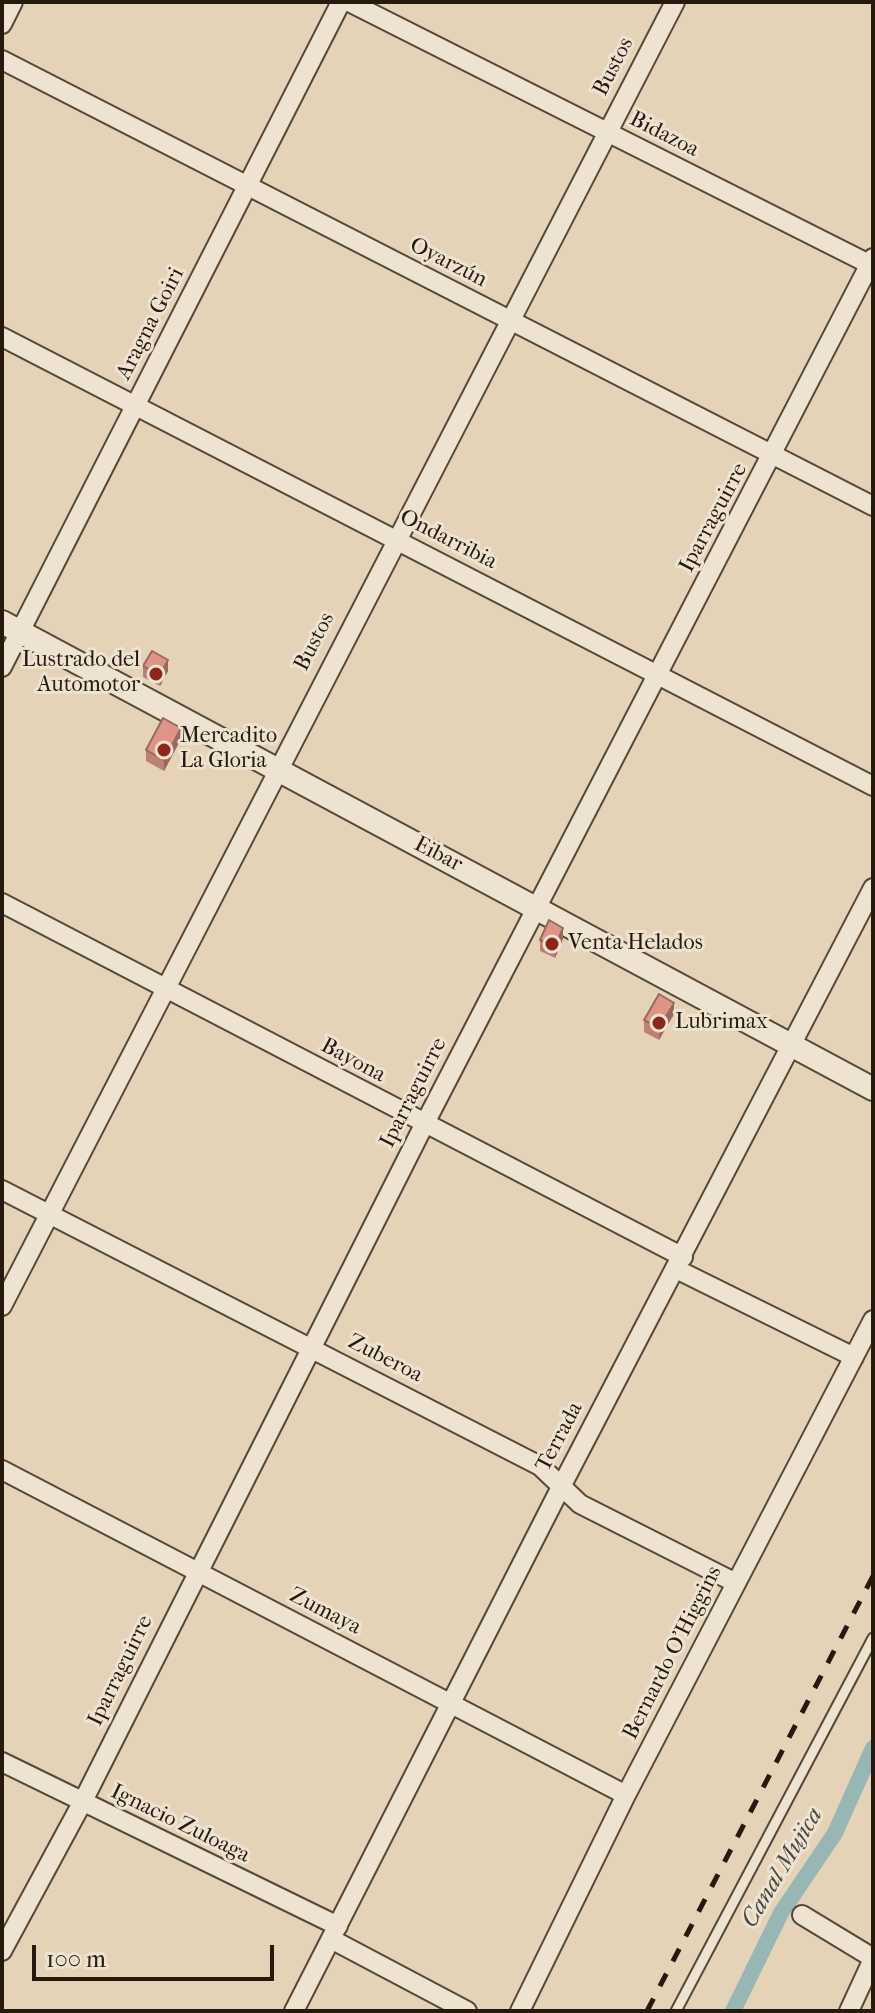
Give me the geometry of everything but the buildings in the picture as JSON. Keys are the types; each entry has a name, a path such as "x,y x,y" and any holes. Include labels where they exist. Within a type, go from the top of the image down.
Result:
{"street":[{"path":"2,24 13,2"},
{"name":"Aragna Goiri","path":"2,667 11,626 136,405 249,189 341,2"},
{"name":"Bidazoa","path":"349,2 872,263"},
{"name":"Bustos","path":"2,1306 675,2"},
{"name":"Oyarzún","path":"2,60 873,506"},
{"name":"Iparraguirre","path":"2,1951 82,1803 424,1125 872,263"},
{"name":"Ondarribia","path":"2,337 873,786"},
{"name":"Eibar","path":"11,626 873,1089"},
{"name":"Terrada","path":"294,2011 562,1485 794,1045 873,888"},
{"name":"Bayona","path":"2,903 424,1125 854,1357"},
{"name":"Zuberoa","path":"2,1190 540,1466 580,1504 736,1583"},
{"name":"Bernardo O'Higgins","path":"520,2011 626,1795 873,1320"},
{"name":"Zumaya","path":"2,1470 626,1795"},
{"name":"Ignacio Zuloaga","path":"2,1762 334,1932 467,2011"},
{"path":"802,1915 873,1959 849,2011"}],"lane":[{"path":"676,2011 873,1638"}],"waterway":[{"name":"Canal Mujica","path":"733,2011 781,1913 835,1833 873,1748"}],"railway":[{"path":"647,2011 873,1576"}],"place":[{"name":"Lustrado del Automotor","path":"156,674"},
{"name":"Mercadito La Gloria","path":"164,750"},
{"name":"Venta Helados","path":"552,944"},
{"name":"Lubrimax","path":"659,1023"}]}
